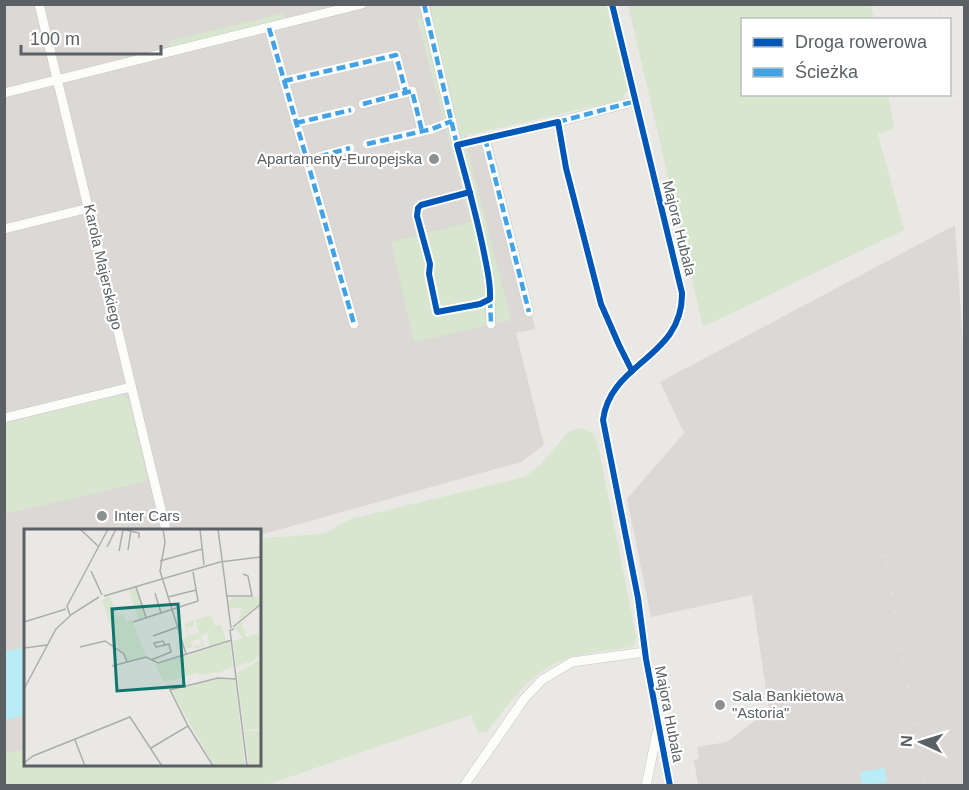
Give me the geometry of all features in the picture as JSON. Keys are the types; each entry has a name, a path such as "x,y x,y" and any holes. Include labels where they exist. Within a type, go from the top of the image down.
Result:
{"street":[{"name":"Karola Majerskiego","path":"39,4 166,529"},
{"path":"4,93 362,4"},
{"path":"424,4 491,287 491,324"},
{"name":"Majora Hubala","path":"612,4 680,280 682,304 681,316 670,335 632,371 609,397 604,407 603,420 638,598 645,651 670,786"},
{"path":"268,27 354,324"},
{"path":"284,81 396,56 406,93"},
{"path":"363,104 412,91 422,131"},
{"path":"457,145 636,101"},
{"path":"296,123 351,110"},
{"path":"367,144 422,131 452,121"},
{"path":"558,122 568,179 602,304 632,371"},
{"path":"485,138 529,312"},
{"path":"307,160 350,148"},
{"path":"470,192 421,205 417,216 430,264 429,274 437,312 480,304 490,299"},
{"path":"4,229 89,208"},
{"path":"4,418 131,387"},
{"name":"Majora Hubala","path":"464,786 524,699 542,680 572,662 645,651"},
{"name":"Majora Hubala","path":"646,786 659,727"}],"shaded area":[{"path":"5,5 434,5 469,145 491,140 535,329 516,333 544,445 521,462 261,535 261,529 24,529 24,766 5,786"},
{"path":"955,225 964,355 964,785 698,785 694,760 699,759 697,747 727,742 769,710 752,595 651,617 627,499 684,433 660,382"}],"green space":[{"path":"431,5 606,5 628,89 622,100 464,136 511,320 414,342 391,242 471,222 417,19 432,15"},
{"path":"628,5 871,5 874,18 741,18 741,96 888,96 894,128 878,134 904,230 703,327"},
{"path":"285,13 282,21 174,47 169,44 169,41"},
{"path":"119,394 127,398 129,402 148,480 5,514 5,423"},
{"path":"581,428 593,433 598,445 637,640 633,647 584,654 556,663 544,670 522,689 486,733 478,732 471,715 266,785 5,786 5,754 24,749 24,766 261,766 261,538 324,534 350,519 525,477 541,464 569,431"}],"water":[{"path":"24,647 24,715 5,720 5,652"},
{"path":"884,768 887,782 862,785 860,772"}],"railway":[{"path":"928,4 932,18"},
{"path":"938,4 941,18"},
{"path":"951,74 956,109 964,235"},
{"path":"885,555 925,786"}],"marked path":[{"path":"424,4 457,145"},
{"path":"269,28 354,324"},
{"path":"284,81 396,55 406,93"},
{"path":"363,104 412,91 422,131"},
{"path":"558,122 636,101"},
{"path":"296,123 351,110"},
{"path":"367,144 432,129 452,121"},
{"path":"485,138 529,312"},
{"path":"307,160 350,148"},
{"path":"490,299 491,324"}],"cycle path":[{"path":"612,4 682,293 679,315 671,332 618,385 608,401 603,420 638,598 646,659 670,786"},
{"path":"470,192 421,205 418,208 417,216 430,264 429,274 437,312 480,304 490,299 481,240 472,199 457,145 558,122 566,168 601,304 632,371"}],"place":[{"name":"Apartamenty-Europejska","path":"434,159"},
{"name":"Inter Cars","path":"102,516"},
{"name":"Sala Bankietowa \"Astoria\"","path":"720,705"}]}
